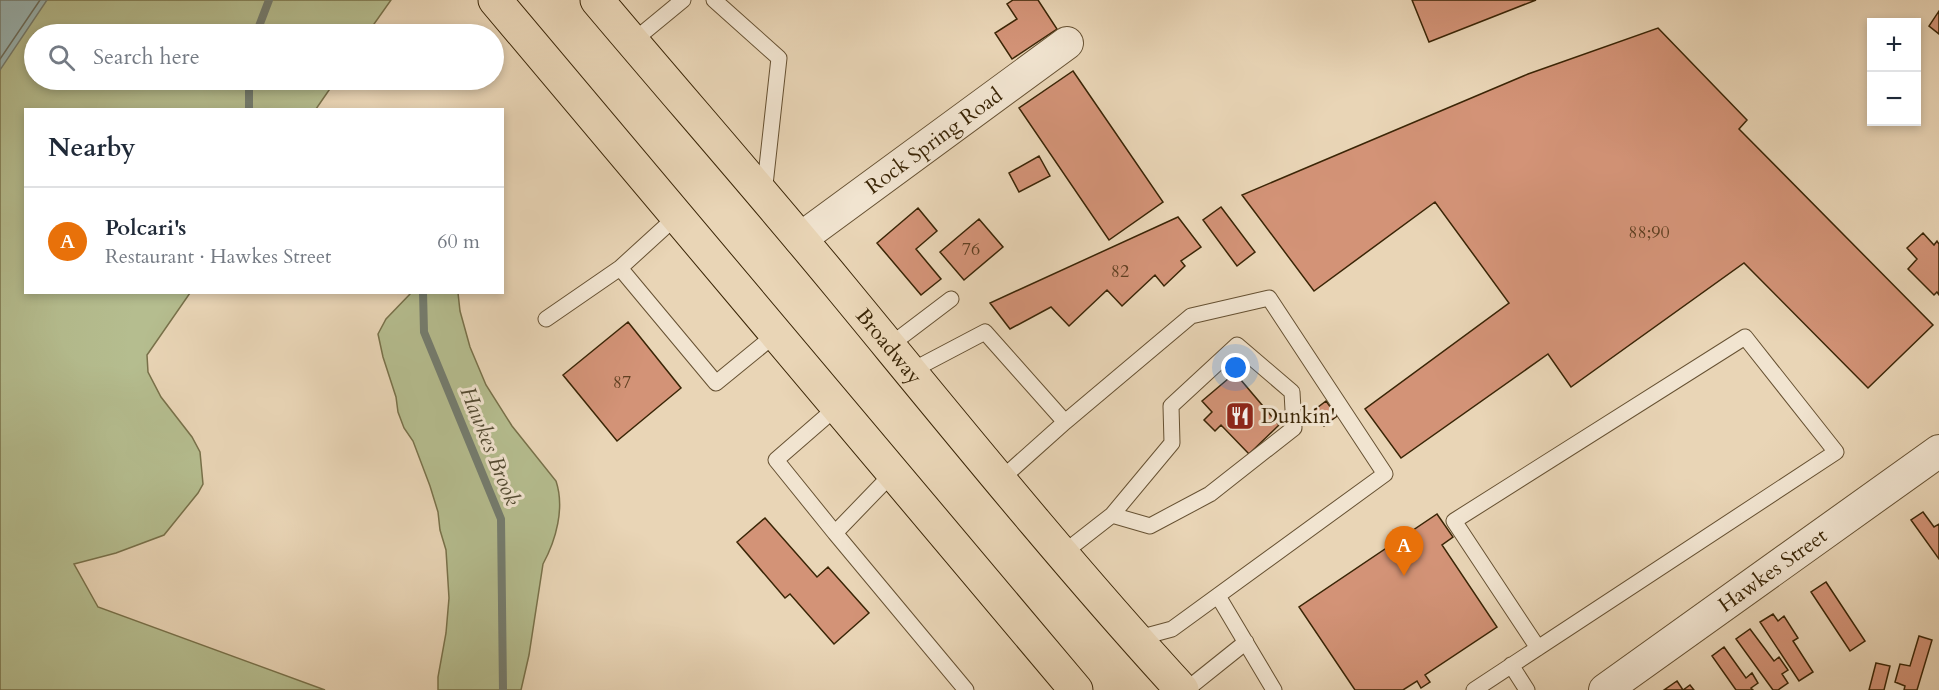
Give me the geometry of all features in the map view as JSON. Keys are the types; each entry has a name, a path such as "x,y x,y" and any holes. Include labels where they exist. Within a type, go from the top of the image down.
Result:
{"highway":[{"path":"495,0 1076,690"},
{"name":"Broadway","path":"597,0 800,239 999,481 1135,639 1184,690"}],"street":[{"name":"Rock Spring Road","path":"800,239 1067,43"},
{"name":"Hawkes Street","path":"1605,690 1939,451"}],"lane":[{"path":"632,42 683,0"},
{"path":"714,0 779,58 764,197"},
{"path":"546,319 620,268 677,216"},
{"path":"620,268 716,383 776,334"},
{"path":"999,481 1191,316 1269,298 1385,474 1172,629 1135,639"},
{"path":"889,346 951,299"},
{"path":"909,372 986,332 1065,422"},
{"path":"1474,690 1511,665 1538,648 1836,452 1745,337 1454,521 1538,648"},
{"path":"1062,554 1112,515 1172,443 1171,406 1237,345 1292,392 1294,428 1210,494 1150,526 1112,515"},
{"path":"837,407 776,460 966,690"},
{"path":"835,533 893,473"},
{"path":"1218,596 1274,690"},
{"path":"1184,690 1246,642"},
{"path":"1511,665 1527,690"}],"green space":[{"path":"0,0 391,0 374,24 24,24 24,90 329,90 317,108 24,108 24,294 189,294 147,355 148,372 161,397 192,437 200,452 203,484 164,535 116,553 74,564 98,607 325,690 0,690"},
{"path":"410,294 458,294 460,311 470,347 486,385 512,426 556,481 560,502 558,524 543,564 529,655 521,690 438,690 449,598 446,550 430,486 413,441 404,428 398,412 396,397 383,357 378,334 386,319"}],"water":[{"path":"0,0 47,0 31,24 24,24 24,34 0,70"}],"building":[{"path":"1013,0 1038,0 1057,29 1012,59 995,33 1017,19 1007,4"},
{"path":"1412,0 1536,0 1429,42"},
{"path":"1939,11 1939,34 1929,26"},
{"path":"1658,28 1747,120 1739,129 1933,325 1868,388 1744,263 1571,387 1548,354 1401,458 1365,409 1509,303 1435,202 1314,291 1242,195 1528,74"},
{"path":"1073,71 1163,202 1109,240 1019,108"},
{"path":"1039,156 1050,176 1019,192 1009,173"},
{"path":"1221,207 1255,252 1237,266 1203,220"},
{"path":"918,208 937,231 916,249 941,279 921,295 877,243"},
{"path":"1178,217 1201,247 1181,261 1185,266 1164,286 1155,275 1122,306 1107,290 1069,326 1051,307 1010,329 990,303"},
{"path":"979,219 1003,247 964,280 940,252"},
{"path":"1923,233 1934,245 1937,241 1939,244 1939,295 1937,292 1934,295 1908,269 1917,259 1907,248"},
{"path":"628,322 681,388 617,441 563,375"},
{"name":"Dunkin'","path":"1235,373 1279,425 1249,454 1221,425 1215,431 1204,420 1212,412 1202,401"},
{"path":"1326,401 1337,416 1324,426 1313,411"},
{"path":"1923,512 1934,527 1939,524 1939,559 1911,520"},
{"path":"1437,514 1453,537 1442,545 1497,627 1425,675 1430,682 1421,688 1417,681 1403,690 1355,690 1299,607"},
{"path":"765,518 817,577 828,567 869,613 834,644 790,594 785,598 737,542"},
{"path":"1826,582 1865,641 1850,651 1811,592"},
{"path":"1773,614 1778,621 1784,616 1798,638 1793,641 1813,672 1799,681 1760,622"},
{"path":"1750,629 1774,661 1779,657 1788,670 1782,674 1788,683 1778,690 1773,690 1736,639"},
{"path":"1919,636 1932,640 1917,690 1904,690 1905,686 1895,682 1900,664 1910,666"},
{"path":"1724,647 1746,678 1752,673 1758,683 1751,688 1753,690 1736,690 1712,656"},
{"path":"1876,663 1890,666 1884,690 1869,690"},
{"path":"1677,681 1683,690 1664,690"},
{"path":"1690,685 1694,690 1683,690"}],"waterway":[{"name":"Hawkes Brook","path":"260,24 269,0"},
{"name":"Hawkes Brook","path":"249,90 249,108"},
{"name":"Hawkes Brook","path":"423,294 424,332 501,519 503,690"}],"place":[{"name":"Dunkin'","path":"1240,416"},
{"name":"Polcari's","path":"1404,576"}]}
